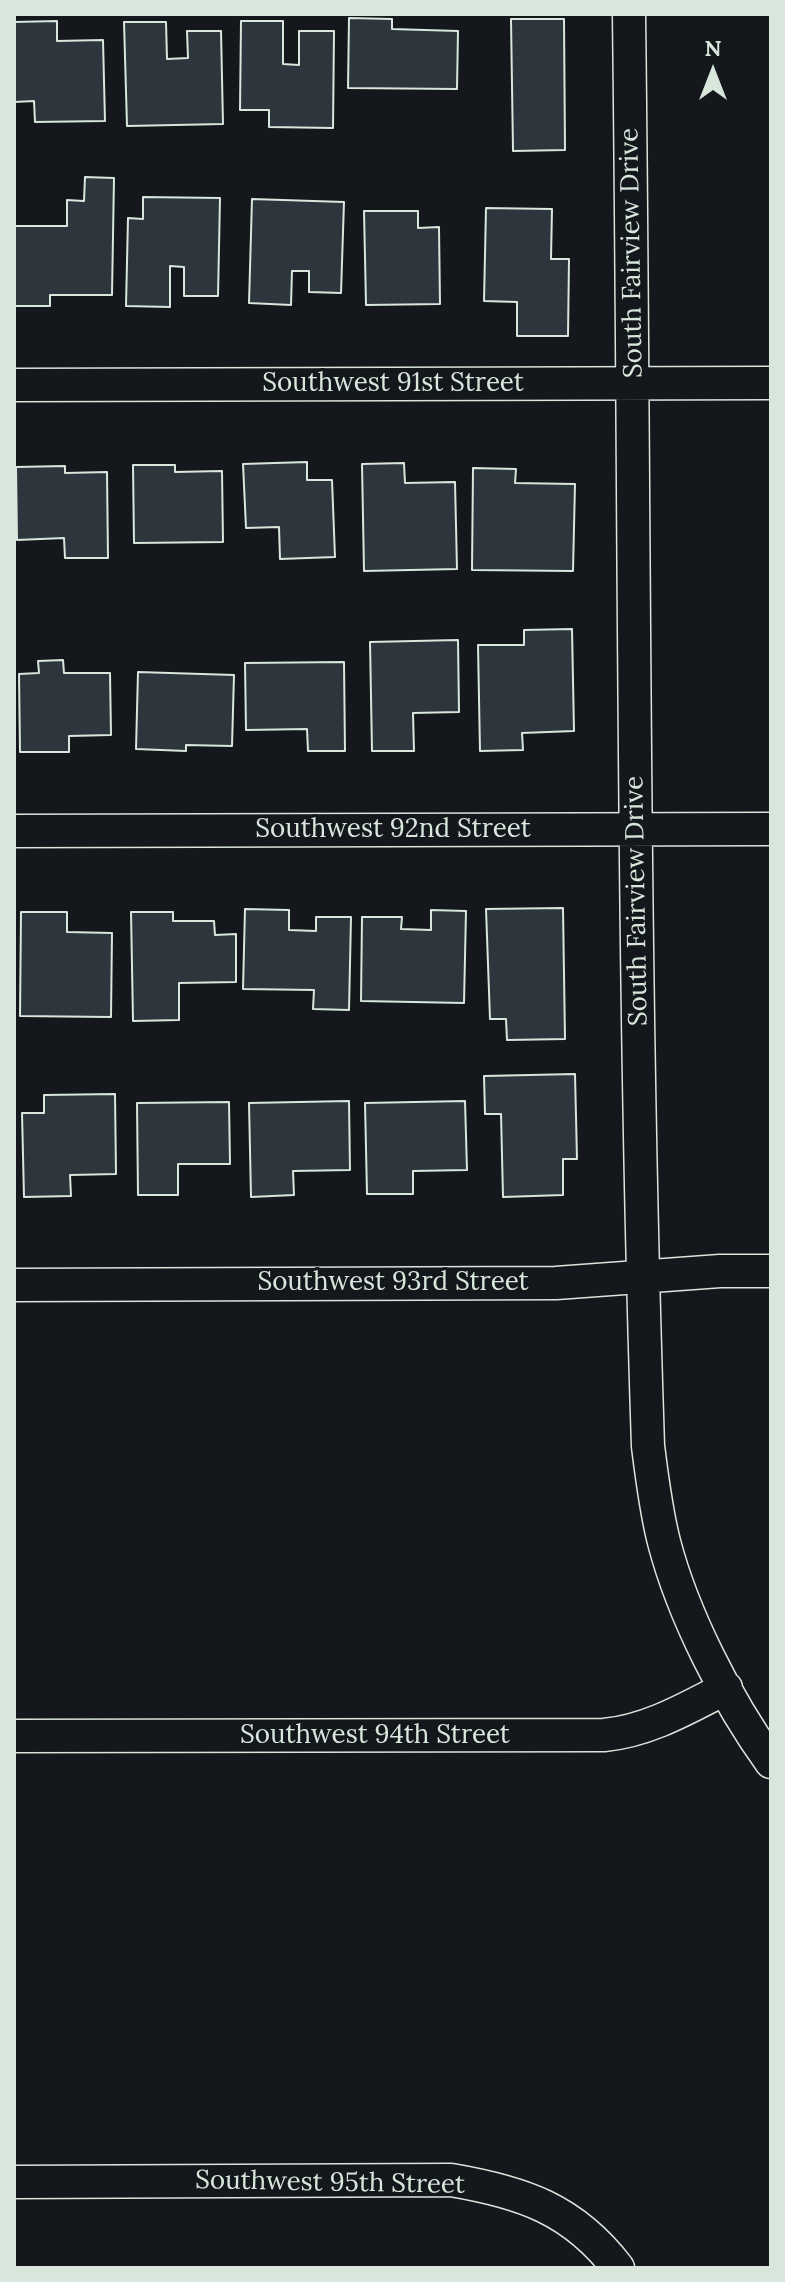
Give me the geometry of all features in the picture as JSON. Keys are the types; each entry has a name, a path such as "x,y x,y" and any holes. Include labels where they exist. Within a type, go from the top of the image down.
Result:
{"street":[{"name":"South Fairview Drive","path":"629,14 635,830 642,1277 648,1446 664,1543 679,1590 743,1721 771,1762"},
{"name":"Southwest 91st Street","path":"14,385 771,383"},
{"name":"Southwest 92nd Street","path":"14,831 771,829"},
{"name":"Southwest 93rd Street","path":"14,1285 556,1283 720,1271 771,1271"},
{"name":"Southwest 94th Street","path":"14,1736 604,1735 630,1731 679,1713 726,1688"},
{"name":"Southwest 95th Street","path":"14,2182 451,2180 507,2191 540,2202 588,2234 618,2268"}],"building":[{"path":"349,18 392,19 392,29 458,31 457,89 348,88"},
{"path":"511,19 564,19 565,150 513,151"},
{"path":"57,21 57,41 103,40 105,121 35,122 34,101 14,102 14,22"},
{"path":"241,21 283,21 283,64 299,65 299,31 334,31 333,128 269,127 269,110 240,110"},
{"path":"124,22 166,22 167,59 188,58 187,31 221,31 223,124 127,126"},
{"path":"85,177 114,178 112,295 50,295 50,306 14,306 14,226 67,226 67,200 84,201"},
{"path":"143,197 220,198 218,296 184,296 184,267 170,266 170,307 126,306 128,218 143,219"},
{"path":"252,199 344,202 341,293 309,292 309,271 292,271 291,305 249,303"},
{"path":"486,208 552,209 551,259 569,259 568,336 517,336 517,302 484,301"},
{"path":"364,211 418,211 418,228 439,227 440,304 366,305"},
{"path":"307,462 307,480 332,480 335,557 280,559 279,527 246,528 243,464"},
{"path":"404,463 405,483 455,482 457,569 364,571 362,464"},
{"path":"133,465 175,465 175,472 222,471 223,542 134,543"},
{"path":"65,466 65,473 107,472 108,558 65,558 64,538 17,540 16,467"},
{"path":"473,468 516,469 515,483 575,484 573,571 472,570"},
{"path":"572,629 574,731 522,733 523,750 480,751 478,645 524,645 524,630"},
{"path":"458,640 459,712 413,713 414,751 372,751 370,642"},
{"path":"63,660 64,673 110,673 111,735 69,736 69,752 20,752 19,674 39,673 38,661"},
{"path":"344,662 345,751 308,751 307,729 246,730 245,663"},
{"path":"138,672 234,675 232,746 186,745 186,751 136,749"},
{"path":"563,908 565,1039 507,1040 506,1019 490,1019 486,909"},
{"path":"245,909 289,910 289,930 316,931 316,917 351,917 349,1010 313,1009 314,990 243,989"},
{"path":"431,910 466,911 464,1003 361,1001 362,917 402,917 401,929 431,930"},
{"path":"21,912 67,912 67,932 112,933 111,1017 20,1016"},
{"path":"131,912 173,912 173,921 214,921 215,935 236,934 236,982 179,983 179,1020 133,1021"},
{"path":"575,1074 577,1159 563,1159 563,1195 503,1197 501,1114 485,1114 484,1076"},
{"path":"115,1094 116,1174 70,1175 71,1196 24,1197 22,1113 44,1113 44,1095"},
{"path":"349,1101 350,1170 293,1171 294,1195 251,1197 249,1103"},
{"path":"465,1101 467,1170 413,1171 413,1194 367,1194 365,1103"},
{"path":"229,1102 230,1164 178,1164 178,1195 138,1195 137,1103"}]}
